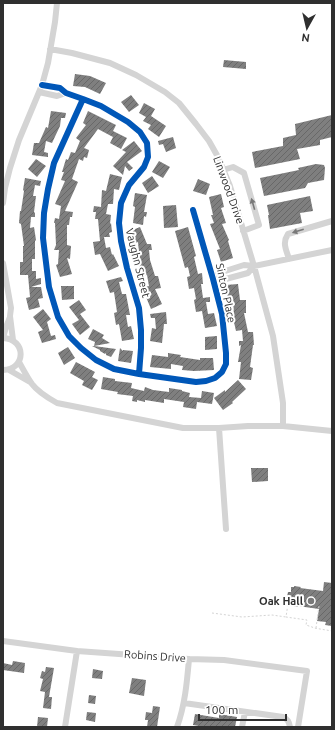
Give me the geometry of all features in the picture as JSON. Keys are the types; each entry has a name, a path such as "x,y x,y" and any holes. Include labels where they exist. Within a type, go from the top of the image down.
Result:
{"street":[{"path":"3,203 8,174 19,140 42,85 48,62 57,3"},
{"name":"Linwood Drive","path":"50,49 110,63 136,75 164,92 179,103 196,124 215,152 230,186 273,336 284,426"},
{"name":"Vaughn Street","path":"42,85 60,88 66,93 101,106 128,122 140,132 147,143 148,157 144,167 129,185 121,203 119,223 125,261 139,308 141,330 139,374"},
{"name":"Vaughn Street","path":"39,92 57,96 66,93"},
{"name":"Sinton Place","path":"83,99 54,163 44,213 43,238 49,287 58,317 69,336 96,360 114,369 196,382 215,378 222,372 226,364 222,314 214,278 193,210"},
{"path":"223,170 233,167 244,173 259,225 243,231"},
{"path":"289,259 284,240 288,234 332,221"},
{"path":"214,278 219,273 244,265 254,266 332,250"},
{"path":"3,263 11,308 3,338 8,338 17,343 21,352 21,358 16,366 6,370"},
{"path":"10,316 13,340"},
{"path":"19,362 31,383"},
{"path":"6,370 31,383 48,398 57,402 183,428 284,426 332,431"},
{"path":"219,428 226,529"},
{"name":"Robins Drive","path":"3,641 77,651 224,660 307,670 298,727"},
{"path":"65,727 77,651"},
{"path":"177,727 184,703 189,659"},
{"path":"184,703 283,717 289,722 290,727"},
{"path":"242,727 245,712"}],"path":[{"path":"286,616 288,597"},
{"path":"316,629 319,606"},
{"path":"212,613 242,617 272,615 286,616 307,620 306,625 316,629 332,631"}],"building":[{"path":"224,60 246,62 246,69 223,67"},
{"path":"75,74 90,76 106,83 100,94 85,87 73,86"},
{"path":"131,95 139,105 129,112 121,102"},
{"path":"144,103 155,109 151,116 166,126 159,137 148,129 151,125 143,121 146,117 139,113"},
{"path":"51,111 66,113 65,118 61,118 60,126 52,143 46,141 44,152 48,153 48,157 32,155 34,143 39,143 46,127 48,128"},
{"path":"88,111 116,125 113,131 127,138 121,149 110,143 113,137 98,129 84,148 89,150 87,158 84,157 83,161 79,159 72,179 78,182 65,211 73,212 72,217 70,217 69,225 67,225 67,245 71,246 70,259 67,258 72,274 60,277 56,265 58,264 59,250 54,250 56,245 54,223 55,218 59,219 61,206 55,204 65,181 61,180 66,159 68,160 71,152 75,153 80,141 76,138 86,125 83,123"},
{"path":"332,115 332,137 320,140 320,145 297,149 300,159 255,168 252,152 283,146 283,138 296,135 295,124"},
{"path":"173,137 176,148 166,152 163,144 159,145 158,141"},
{"path":"134,141 142,151 127,162 133,168 129,171 125,166 123,175 113,166 126,152 122,150"},
{"path":"36,159 46,166 37,177 28,169"},
{"path":"159,161 170,167 163,178 152,172"},
{"path":"316,164 324,165 324,180 308,183 305,188 264,196 260,178 299,170 298,168"},
{"path":"110,174 122,177 119,190 114,189 113,204 108,204 106,214 111,215 110,224 111,223 112,232 109,233 110,237 104,237 106,248 110,247 112,255 113,254 119,266 108,271 100,254 95,255 93,242 100,241 98,219 95,219 96,212 93,212 94,206 101,207 102,190 106,191"},
{"path":"152,176 159,186 148,193 142,183"},
{"path":"25,178 41,181 40,186 35,185 33,196 36,196 34,212 35,217 31,217 30,228 34,227 36,240 35,259 32,259 32,271 36,271 36,279 41,278 41,284 31,287 41,287 43,298 38,299 40,307 29,310 26,298 30,297 28,275 20,275 20,262 23,262 24,246 21,224 19,223"},
{"path":"198,179 210,184 206,195 193,191"},
{"path":"135,193 147,195 144,212 147,212 146,217 144,216 143,225 133,223"},
{"path":"221,194 224,207 221,208 226,223 222,224 229,240 233,258 221,262 217,250 220,249 210,224 214,223 211,215 213,215 209,197"},
{"path":"310,196 313,211 300,213 302,223 270,229 267,205"},
{"path":"176,205 178,227 164,228 163,206"},
{"path":"140,227 147,244 151,244 152,250 149,250 150,260 155,276 158,276 161,288 155,289 162,304 151,309 146,297 148,297 145,287 149,286 147,275 142,276 135,254 139,253 138,242 133,244 128,232"},
{"path":"188,227 196,256 194,257 198,274 202,273 203,284 201,284 203,298 210,297 210,302 206,302 208,314 214,313 217,326 205,328 202,311 196,312 194,288 189,289 187,277 190,276 188,267 185,268 175,231"},
{"path":"121,277 123,281 119,282 122,294 126,294 130,315 126,315 128,327 131,326 134,339 122,341 119,324 116,325 114,313 117,312 114,292 110,293 106,281"},
{"path":"238,284 240,300 246,300 246,313 244,313 248,332 253,332 254,345 250,367 253,368 251,380 239,379 241,362 238,362 241,345 239,346 239,341 243,341 242,330 236,331 233,318 233,298 228,299 226,285"},
{"path":"61,286 74,286 74,299 62,300"},
{"path":"79,300 86,310 80,314 90,327 80,335 72,324 79,320 69,307"},
{"path":"43,309 51,319 47,322 51,336 55,335 56,339 42,343 38,332 43,330 33,317"},
{"path":"166,312 167,324 164,324 162,343 150,341 152,328 156,329 155,318 151,318 150,314"},
{"path":"93,329 104,335 102,338 110,343 94,346 95,342 88,339"},
{"path":"217,336 217,349 205,350 205,337"},
{"path":"92,346 116,349 111,357"},
{"path":"68,347 75,358 64,365 58,353"},
{"path":"120,348 123,351 133,351 131,363 118,361"},
{"path":"168,353 181,355 180,357 200,360 200,358 213,358 214,370 182,370 183,366 171,364 171,369 150,367 152,355 168,357"},
{"path":"76,362 95,372 92,377 98,380 92,390 82,385 84,381 70,373"},
{"path":"103,377 115,379 115,381 132,383 131,388 144,391 145,387 153,390 169,392 169,388 190,393 189,397 201,398 202,391 214,393 212,404 197,402 196,409 183,407 184,402 164,399 164,403 145,400 145,402 137,400 137,402 132,401 133,396 117,394 118,392 101,389"},
{"path":"238,380 246,389 232,402 233,403 223,410 214,398 225,390 225,392"},
{"path":"251,468 268,468 268,481 252,482"},
{"name":"Oak Hall","path":"324,582 332,583 332,626 325,625 326,622 317,621 319,609 291,606 289,605 290,598 287,597 288,592 291,592 291,587 294,586 323,591"},
{"path":"13,661 25,663 24,673 3,670 3,663 12,665"},
{"path":"46,667 54,668 49,697 52,697 51,709 43,708 45,692 40,691 43,679 40,678 42,671 45,672"},
{"path":"93,669 103,671 102,679 92,678"},
{"path":"132,678 146,680 144,696 129,693"},
{"path":"89,695 96,696 95,704 88,703"},
{"path":"153,706 160,707 157,727 147,727 148,720 145,720 146,712 152,713"},
{"path":"87,712 96,713 95,722 86,720"},
{"path":"195,714 219,718 219,714 237,717 235,727 205,727 193,725"},
{"path":"38,717 48,718 47,727 37,727"}],"cycle path":[{"path":"42,85 60,88 66,93 101,106 128,122 140,132 147,143 148,157 144,167 129,185 121,203 119,223 127,268 139,308 141,330 139,374"},
{"path":"83,99 54,163 44,213 43,238 49,287 58,317 69,336 96,360 114,369 196,382 215,378 222,372 226,364 222,314 193,210"}],"place":[{"name":"Oak Hall","path":"311,601"}]}
